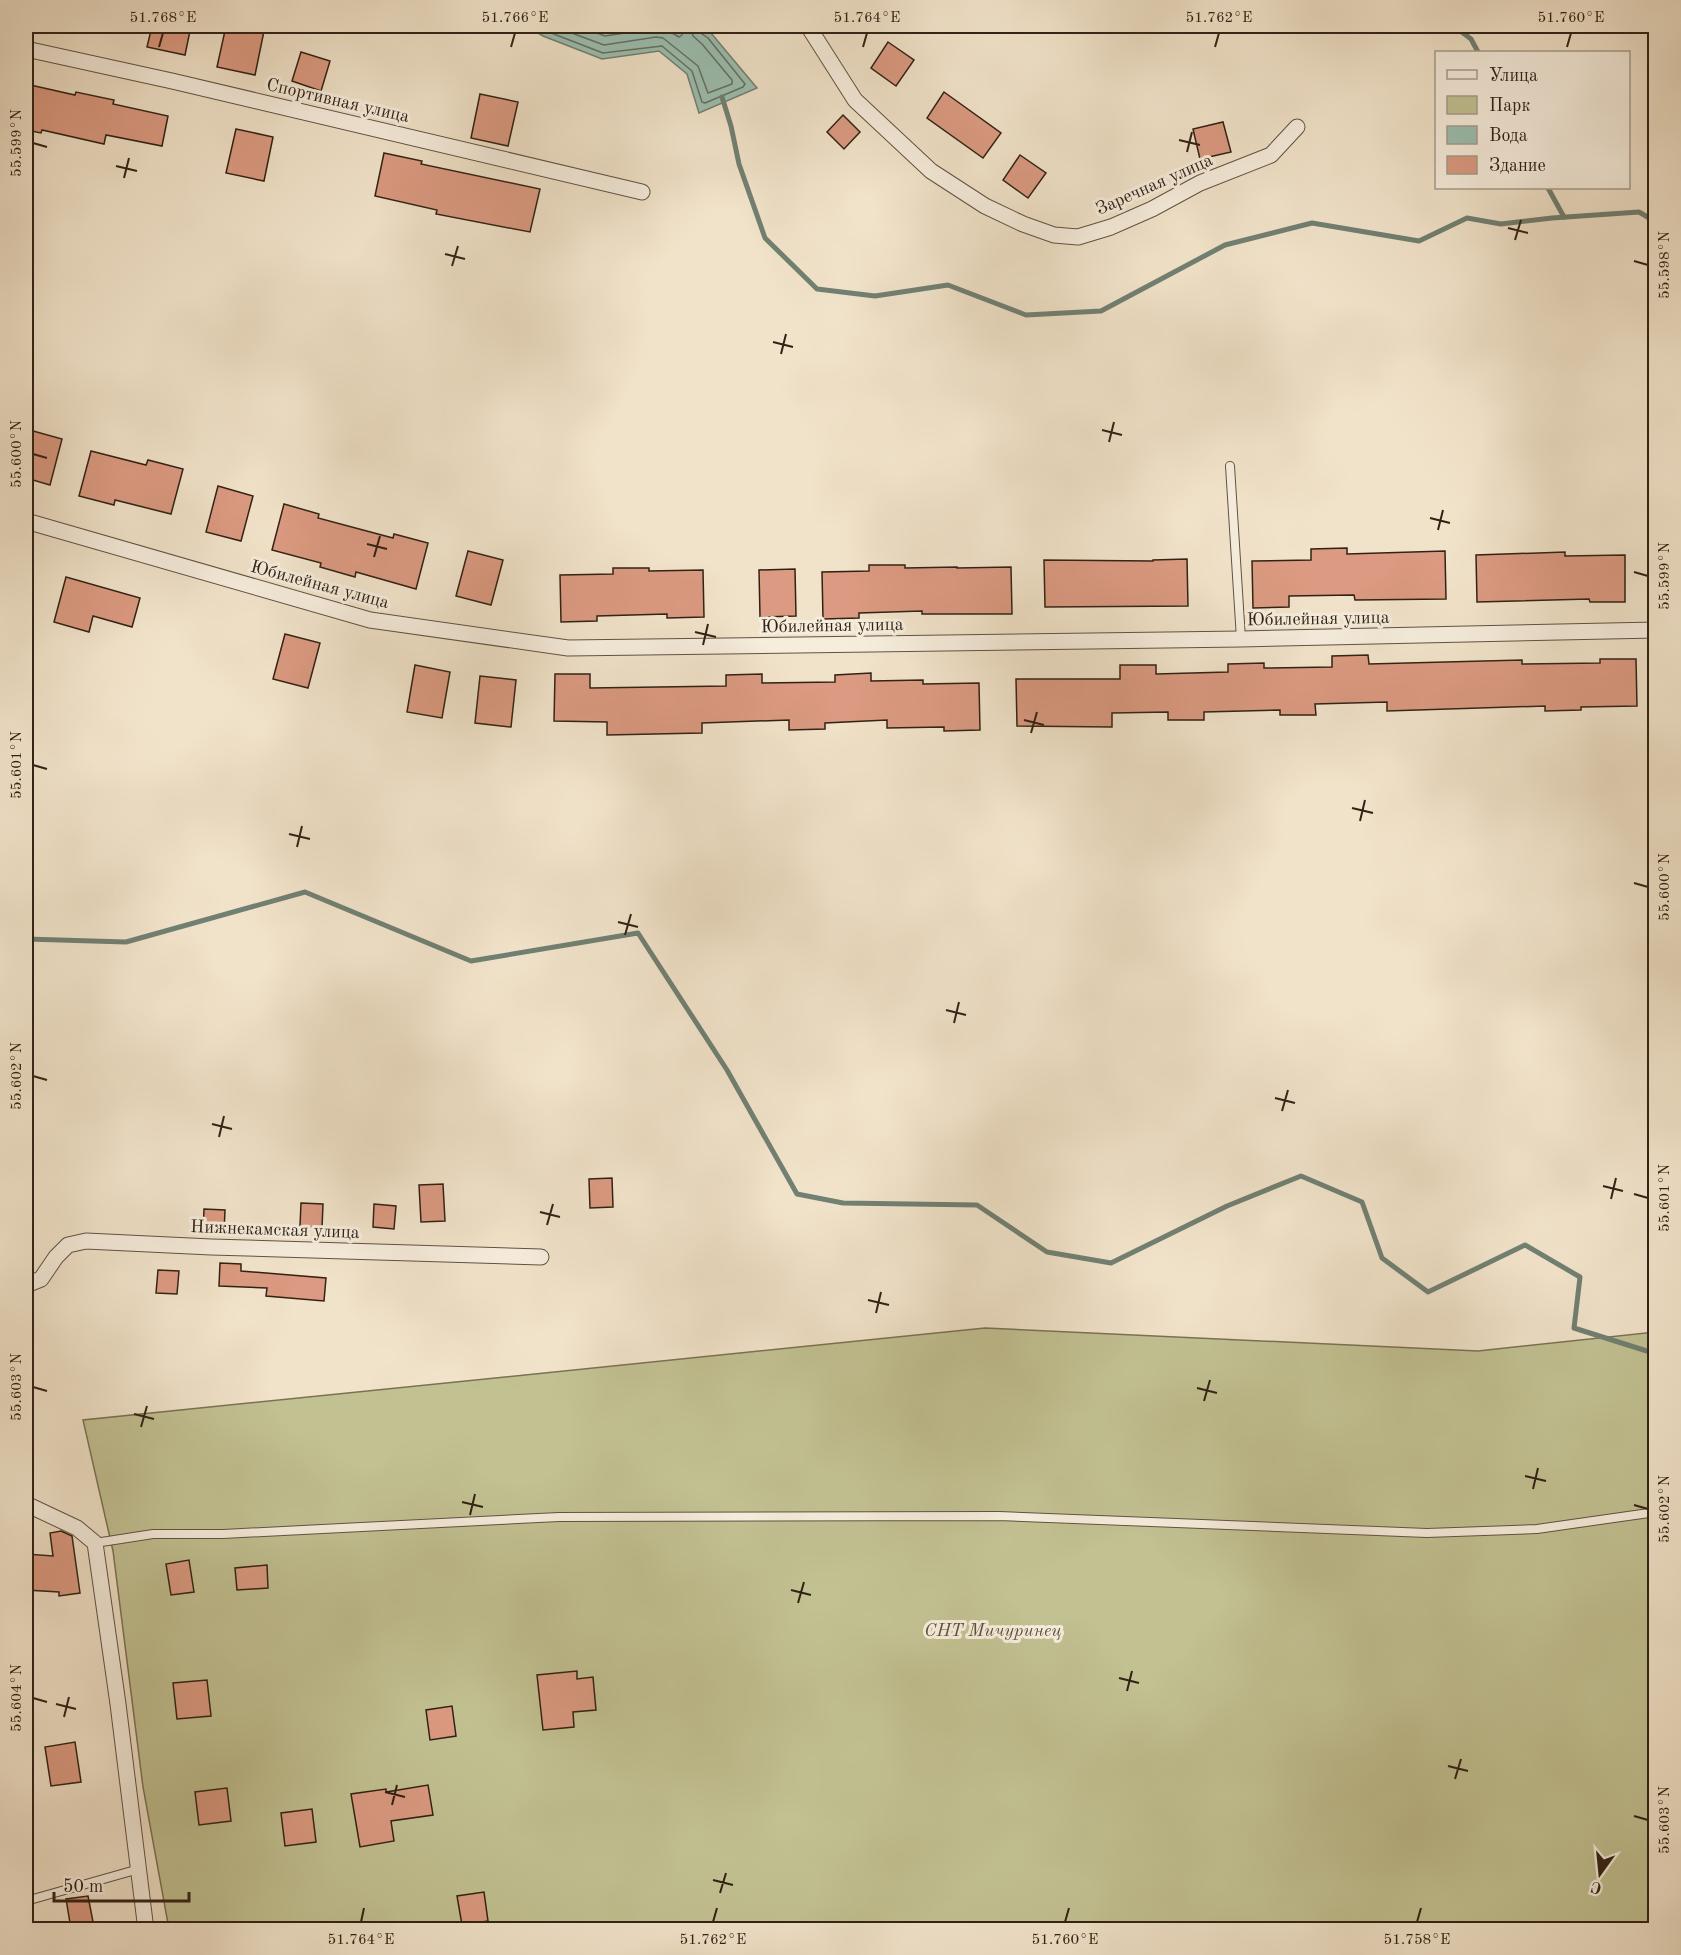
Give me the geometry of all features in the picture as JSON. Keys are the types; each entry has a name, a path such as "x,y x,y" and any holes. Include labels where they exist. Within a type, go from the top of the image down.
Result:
{"street":[{"name":"Заречная улица","path":"808,26 855,100 931,171 985,206 1023,224 1054,235 1078,237 1122,222 1200,183 1270,155 1297,127"},
{"name":"Спортивная улица","path":"26,49 172,81 642,192"},
{"name":"Юбилейная улица","path":"26,522 370,620 568,648 1241,639 1656,630"},
{"name":"Нижнекамская улица","path":"26,1285 41,1279 56,1257 68,1245 86,1241 541,1257"},
{"path":"26,1504 77,1528 95,1543 146,1929"}],"lane":[{"path":"1230,466 1241,639"},
{"path":"95,1543 153,1534 223,1534 559,1517 999,1516 1427,1533 1537,1529 1656,1512"},
{"path":"26,1901 139,1869"}],"green space":[{"name":"СНТ Мичуринец","path":"985,1328 1478,1351 1655,1332 1655,1929 169,1929 143,1787 113,1551 83,1420"}],"water":[{"path":"527,26 700,26 711,33 757,88 699,113 687,74 659,51 602,59 543,36"}],"building":[{"path":"152,26 191,26 185,55 147,47"},
{"path":"226,26 264,31 255,75 217,67"},
{"path":"888,42 914,60 896,86 871,68"},
{"path":"301,52 330,61 321,91 292,81"},
{"path":"26,84 75,95 76,92 114,100 113,104 168,116 162,146 106,135 104,144 42,130 41,133 26,130"},
{"path":"944,92 1001,133 983,158 927,118"},
{"path":"480,94 518,102 508,146 471,138"},
{"path":"843,115 860,132 844,149 827,132"},
{"path":"1223,122 1231,152 1200,159 1193,129"},
{"path":"236,129 273,137 264,181 226,173"},
{"path":"384,153 422,161 421,164 540,189 530,232 436,214 437,210 375,196"},
{"path":"1020,155 1046,173 1028,198 1003,180"},
{"path":"26,429 62,439 50,485 26,478"},
{"path":"91,451 146,465 148,460 183,469 171,514 115,500 114,505 79,496"},
{"path":"218,486 253,496 241,541 206,532"},
{"path":"284,504 319,514 318,518 393,538 394,534 428,543 416,589 356,572 355,577 320,567 321,563 272,550"},
{"path":"1347,548 1347,554 1445,551 1446,599 1355,600 1354,595 1289,596 1289,607 1253,608 1252,561 1311,560 1311,549"},
{"path":"468,551 503,560 491,605 456,596"},
{"path":"1565,552 1565,556 1625,555 1625,602 1590,602 1589,599 1477,602 1476,555"},
{"path":"1187,559 1188,606 1045,607 1044,560"},
{"path":"869,565 905,565 905,568 1011,567 1012,614 922,614 922,611 859,613 859,618 823,619 822,572 869,571"},
{"path":"613,568 649,568 649,571 703,570 704,617 667,618 667,614 597,616 597,621 561,622 560,575 613,574"},
{"path":"795,569 796,616 760,617 759,570"},
{"path":"66,577 140,598 132,627 93,616 89,632 54,622"},
{"path":"285,634 320,643 308,688 273,679"},
{"path":"1368,655 1369,664 1522,660 1522,664 1600,663 1600,659 1636,659 1637,706 1581,707 1581,710 1545,711 1545,706 1387,711 1387,702 1315,704 1316,715 1280,715 1280,710 1204,712 1204,720 1168,720 1168,712 1112,713 1112,727 1017,726 1016,679 1120,679 1120,665 1156,665 1156,674 1228,672 1228,664 1264,663 1264,668 1332,667 1332,656"},
{"path":"415,665 450,672 442,718 407,712"},
{"path":"871,673 871,681 923,680 923,684 979,683 980,730 944,731 944,727 887,728 887,720 825,723 825,729 789,730 789,720 702,723 702,733 607,735 607,722 554,721 555,674 590,674 590,688 726,686 726,675 762,674 762,683 835,682 835,675"},
{"path":"480,676 516,680 511,727 475,723"},
{"path":"612,1178 613,1207 590,1208 589,1179"},
{"path":"443,1184 445,1221 421,1222 419,1185"},
{"path":"301,1203 323,1204 322,1228 300,1226"},
{"path":"374,1204 396,1206 394,1229 373,1227"},
{"path":"204,1209 225,1210 224,1233 203,1232"},
{"path":"220,1263 241,1264 241,1271 326,1278 324,1301 266,1296 267,1288 219,1286"},
{"path":"158,1270 179,1271 177,1294 156,1293"},
{"path":"61,1531 72,1536 80,1593 59,1596 59,1592 26,1590 26,1554 53,1556 50,1533"},
{"path":"189,1560 194,1592 171,1595 166,1564"},
{"path":"267,1565 268,1588 237,1590 235,1568"},
{"path":"577,1671 577,1679 593,1677 596,1710 573,1712 574,1727 543,1730 537,1675"},
{"path":"207,1680 211,1716 177,1719 173,1683"},
{"path":"452,1706 456,1736 430,1740 426,1710"},
{"path":"75,1742 81,1782 51,1786 45,1747"},
{"path":"428,1785 433,1815 391,1821 394,1841 360,1847 351,1794 386,1789 386,1792"},
{"path":"227,1788 231,1821 199,1825 195,1792"},
{"path":"312,1809 316,1842 285,1846 281,1813"},
{"path":"484,1892 488,1921 462,1925 457,1896"},
{"path":"88,1896 94,1927 71,1929 66,1899"}],"waterway":[{"path":"1454,26 1471,39 1477,51"},
{"path":"722,97 739,164 765,238 817,289 875,296 948,285 1026,315 1101,311 1225,245 1312,223 1419,241 1467,218 1501,224 1639,212 1656,222"},
{"path":"1549,189 1564,217"},
{"path":"26,939 126,942 305,892 471,961 638,933 727,1070 797,1194 843,1203 977,1205 1047,1252 1111,1263 1227,1206 1301,1176 1362,1202 1382,1258 1428,1292 1525,1245 1580,1277 1574,1328 1650,1352 1656,1356"}]}
